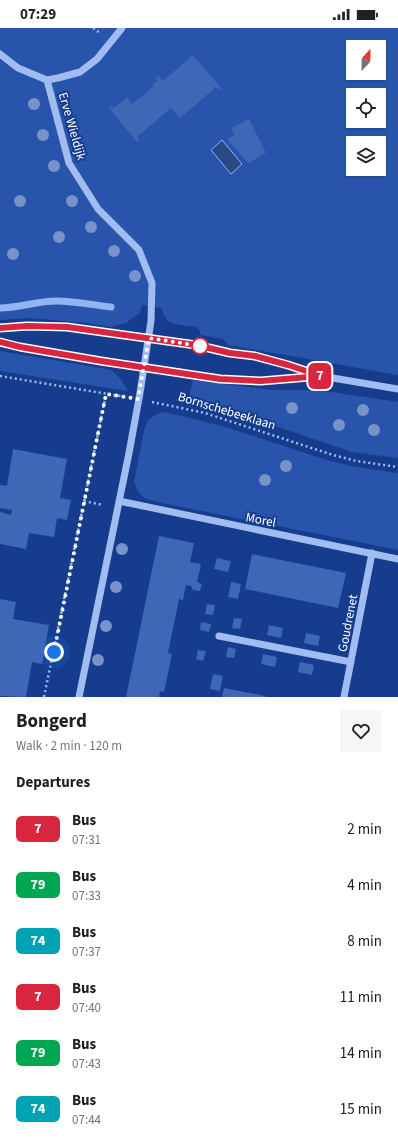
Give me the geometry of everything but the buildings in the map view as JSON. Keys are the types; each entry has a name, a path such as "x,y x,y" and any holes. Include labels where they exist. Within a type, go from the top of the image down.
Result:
{"street":[{"name":"Erve Wieldijk","path":"0,54 18,68 47,80 58,78 80,72 97,59 122,28"},
{"name":"Erve Wieldijk","path":"47,80 68,163 98,209 139,250 152,283 149,338 144,368 119,501 79,697"},
{"name":"Bornschebeeklaan","path":"0,328 27,326 67,327 196,345 230,353 255,356 321,376 398,389"},
{"name":"Bornschebeeklaan","path":"0,342 20,347 144,368 220,379 261,381 321,376"},
{"name":"Morel","path":"119,501 398,559"},
{"name":"Goudrenet","path":"344,697 372,553"},
{"path":"219,636 351,662"}],"path":[{"name":"Bornschebeeklaan","path":"0,376 138,399 205,413 341,457 356,461 398,467"},
{"path":"44,697 106,394"}],"shaded area":[{"path":"0,28 398,28 398,375 228,345 223,339 200,335 200,331 196,327 179,325 167,321 161,308 142,305 140,313 126,323 110,327 88,323 29,318 0,320"},
{"path":"222,140 242,164 231,174 211,150"},
{"path":"0,351 111,370 120,378 128,391 0,371"},
{"path":"193,380 273,390 317,390 398,402 398,458 352,452 243,415 176,401 178,395 189,397"},
{"path":"165,412 226,427 330,461 356,467 398,473 398,550 146,499 139,493 134,482 144,430 148,420 155,415"}],"waterway":[{"path":"0,308 56,301 77,302 111,307"}],"bus line":[{"name":"7","path":"0,328 27,326 67,327 196,345 230,353 255,356 321,376 261,381 220,379 101,361 20,347 0,342"}],"route":[{"path":"54,652 106,394 138,399 149,338 200,346"}]}
